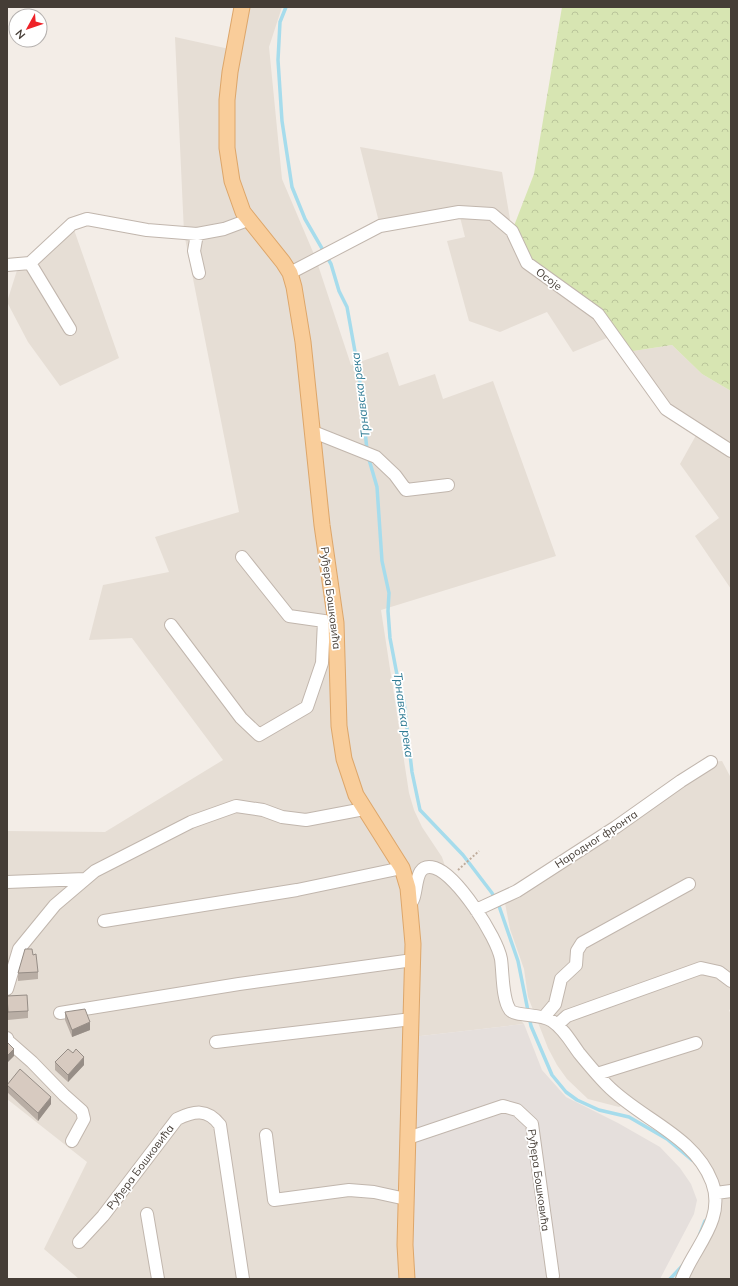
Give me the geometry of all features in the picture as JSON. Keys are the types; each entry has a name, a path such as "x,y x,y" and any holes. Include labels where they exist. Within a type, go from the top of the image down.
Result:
{"main road":[{"name":"Руђера Бошковића","path":"242,7 230,72 227,100 227,148 232,181 238,200 248,220 290,273 299,312 322,525 340,738 352,786 364,809 402,868 408,888 413,924 412,1020 404,1259 407,1279"}],"street":[{"name":"Осоје","path":"290,273 380,226 459,212 492,214 512,231 527,263 598,314 666,408 731,451"},
{"path":"7,265 30,263 72,224 79,220 87,219 147,230 197,234 224,229 248,220"},
{"path":"197,234 194,252 199,273"},
{"path":"30,263 70,329"},
{"path":"311,431 375,456 395,475 406,490 448,485"},
{"path":"242,557 288,616 330,622"},
{"name":"Руђера Бошковића","path":"171,625 241,718 259,735 307,707 322,663 330,622"},
{"name":"Народног фронта","path":"476,910 504,898 616,827 681,781 711,762"},
{"path":"7,989 19,949 56,905 95,871 191,822 236,806 263,810 282,817 298,820 315,820 364,809"},
{"name":"Руђера Бошковића","path":"410,904 416,895 417,880 421,871 429,867 435,868 448,875 476,910"},
{"path":"104,921 297,890 402,868"},
{"path":"7,882 85,879"},
{"path":"541,1016 555,1004 561,980 576,965 577,951 582,943 689,884"},
{"path":"476,910 498,949 508,1005 515,1014 541,1016 557,1025 596,1074 627,1103 693,1151 706,1168 716,1193 711,1224 682,1279"},
{"path":"7,952 19,949"},
{"path":"60,1013 246,983 413,960"},
{"path":"557,1025 567,1016 701,968 713,969 731,981"},
{"path":"216,1042 412,1020"},
{"path":"7,1038 8,1041 32,1062 82,1111 84,1119 72,1141"},
{"path":"596,1074 696,1043"},
{"name":"Руђера Бошковића","path":"408,1138 503,1106 517,1110 532,1124 553,1276"},
{"name":"Руђера Бошковића","path":"79,1242 103,1216 177,1118 190,1113 203,1113 213,1116 220,1125 243,1279"},
{"path":"266,1135 274,1200 349,1190 374,1192 406,1199"},
{"path":"716,1193 731,1191"},
{"path":"147,1214 158,1279"}],"path":[{"path":"461,866 479,851"}],"shaded area":[{"path":"242,7 282,7 269,47 282,179 316,259 351,365 388,352 399,386 435,374 443,399 493,381 556,556 381,610 409,793 414,810 422,827 442,857 448,875 489,934 515,1014 524,1024 412,1037 407,1279 79,1279 44,1249 87,1162 7,1099 7,831 105,832 223,760 132,638 89,640 103,585 169,572 155,537 239,512 184,233 175,37 234,50"},
{"path":"360,147 502,172 512,231 614,335 573,352 547,312 500,332 469,321 447,241 465,237 459,213 380,226"},
{"path":"72,224 119,358 60,386 28,342 7,302 19,264"},
{"path":"672,345 702,374 731,391 731,589 695,536 719,518 680,464 699,430 666,409 627,352"},
{"path":"722,761 731,778 731,1009 729,1010 731,1015 731,1279 682,1279 713,1212 706,1168 627,1103 619,1107 588,1099 567,1079 557,1065 548,1048 528,997 524,969 510,929 504,898 711,762"},
{"path":"524,1024 542,1070 566,1097 618,1123 660,1147 680,1168 691,1184 697,1200 694,1214 660,1279 407,1279 412,1037"}],"green space":[{"path":"562,7 731,7 731,391 702,374 672,345 627,352 598,314 527,263 512,231 534,174"}],"building":[{"path":"25,949 32,949 33,955 36,954 38,972 18,973"},
{"path":"27,995 28,1011 8,1012 7,996"},
{"path":"85,1009 90,1022 72,1030 65,1012"},
{"path":"7,1042 14,1049 7,1056"},
{"path":"68,1049 73,1053 76,1049 84,1057 68,1075 55,1062"},
{"path":"20,1069 51,1097 38,1113 7,1085"}],"waterway":[{"name":"Трнавска река","path":"286,7 280,22 278,60 282,121 292,187 305,219 331,264 339,291 347,307 359,374 367,450"},
{"name":"Трнавска река","path":"368,456 377,487 382,561 389,593 388,611 390,638 404,702 412,772 420,810 463,855 492,893 499,906 518,961 531,1026 552,1075 566,1092 577,1100 599,1110 629,1117 667,1139 692,1160"},
{"name":"Трнавска река","path":"700,1234 705,1221"},
{"name":"Трнавска река","path":"670,1279 684,1264"}]}
